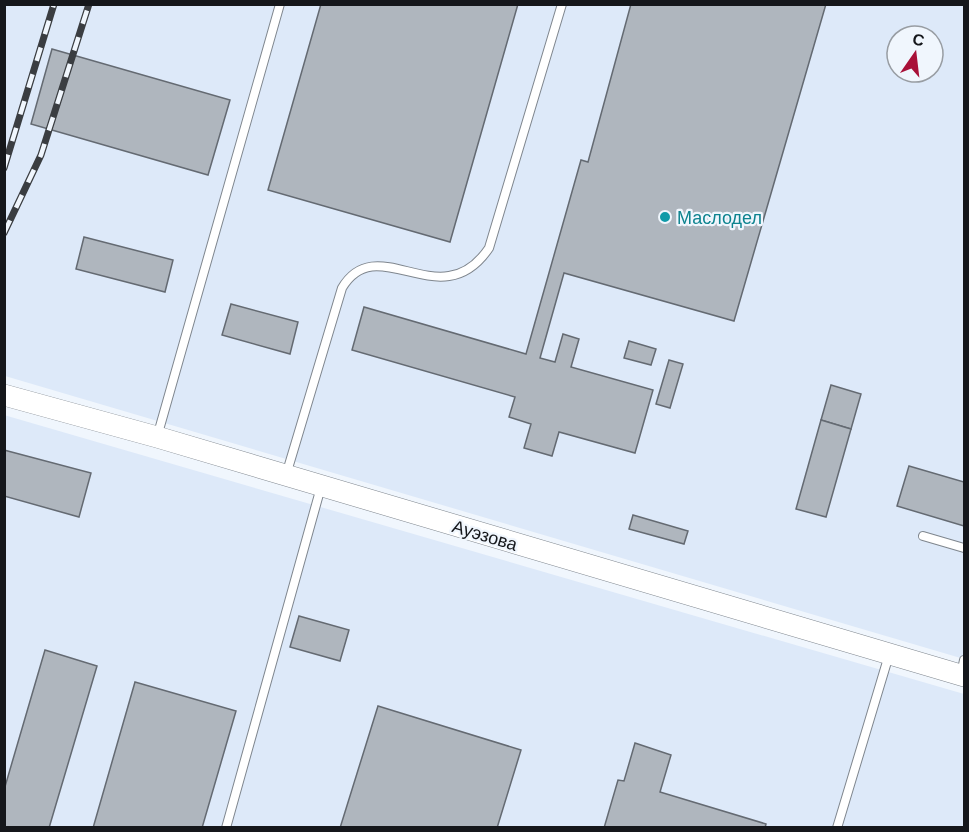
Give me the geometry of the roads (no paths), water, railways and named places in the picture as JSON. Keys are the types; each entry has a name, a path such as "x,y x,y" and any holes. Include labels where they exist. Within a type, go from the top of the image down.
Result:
{"street":[{"name":"Ауэзова","path":"4,395 157,437 889,654 963,670"}],"lane":[{"path":"157,437 280,4"},
{"path":"286,475 342,288 348,278 359,270 385,265 442,279 465,271 483,257 489,248 562,4"},
{"path":"226,828 321,486"},
{"path":"923,536 964,548"},
{"path":"837,828 889,654"}],"railway":[{"path":"4,168 54,4"},
{"path":"4,233 41,155 89,4"}],"place":[{"name":"Маслодел","path":"665,217"}]}
